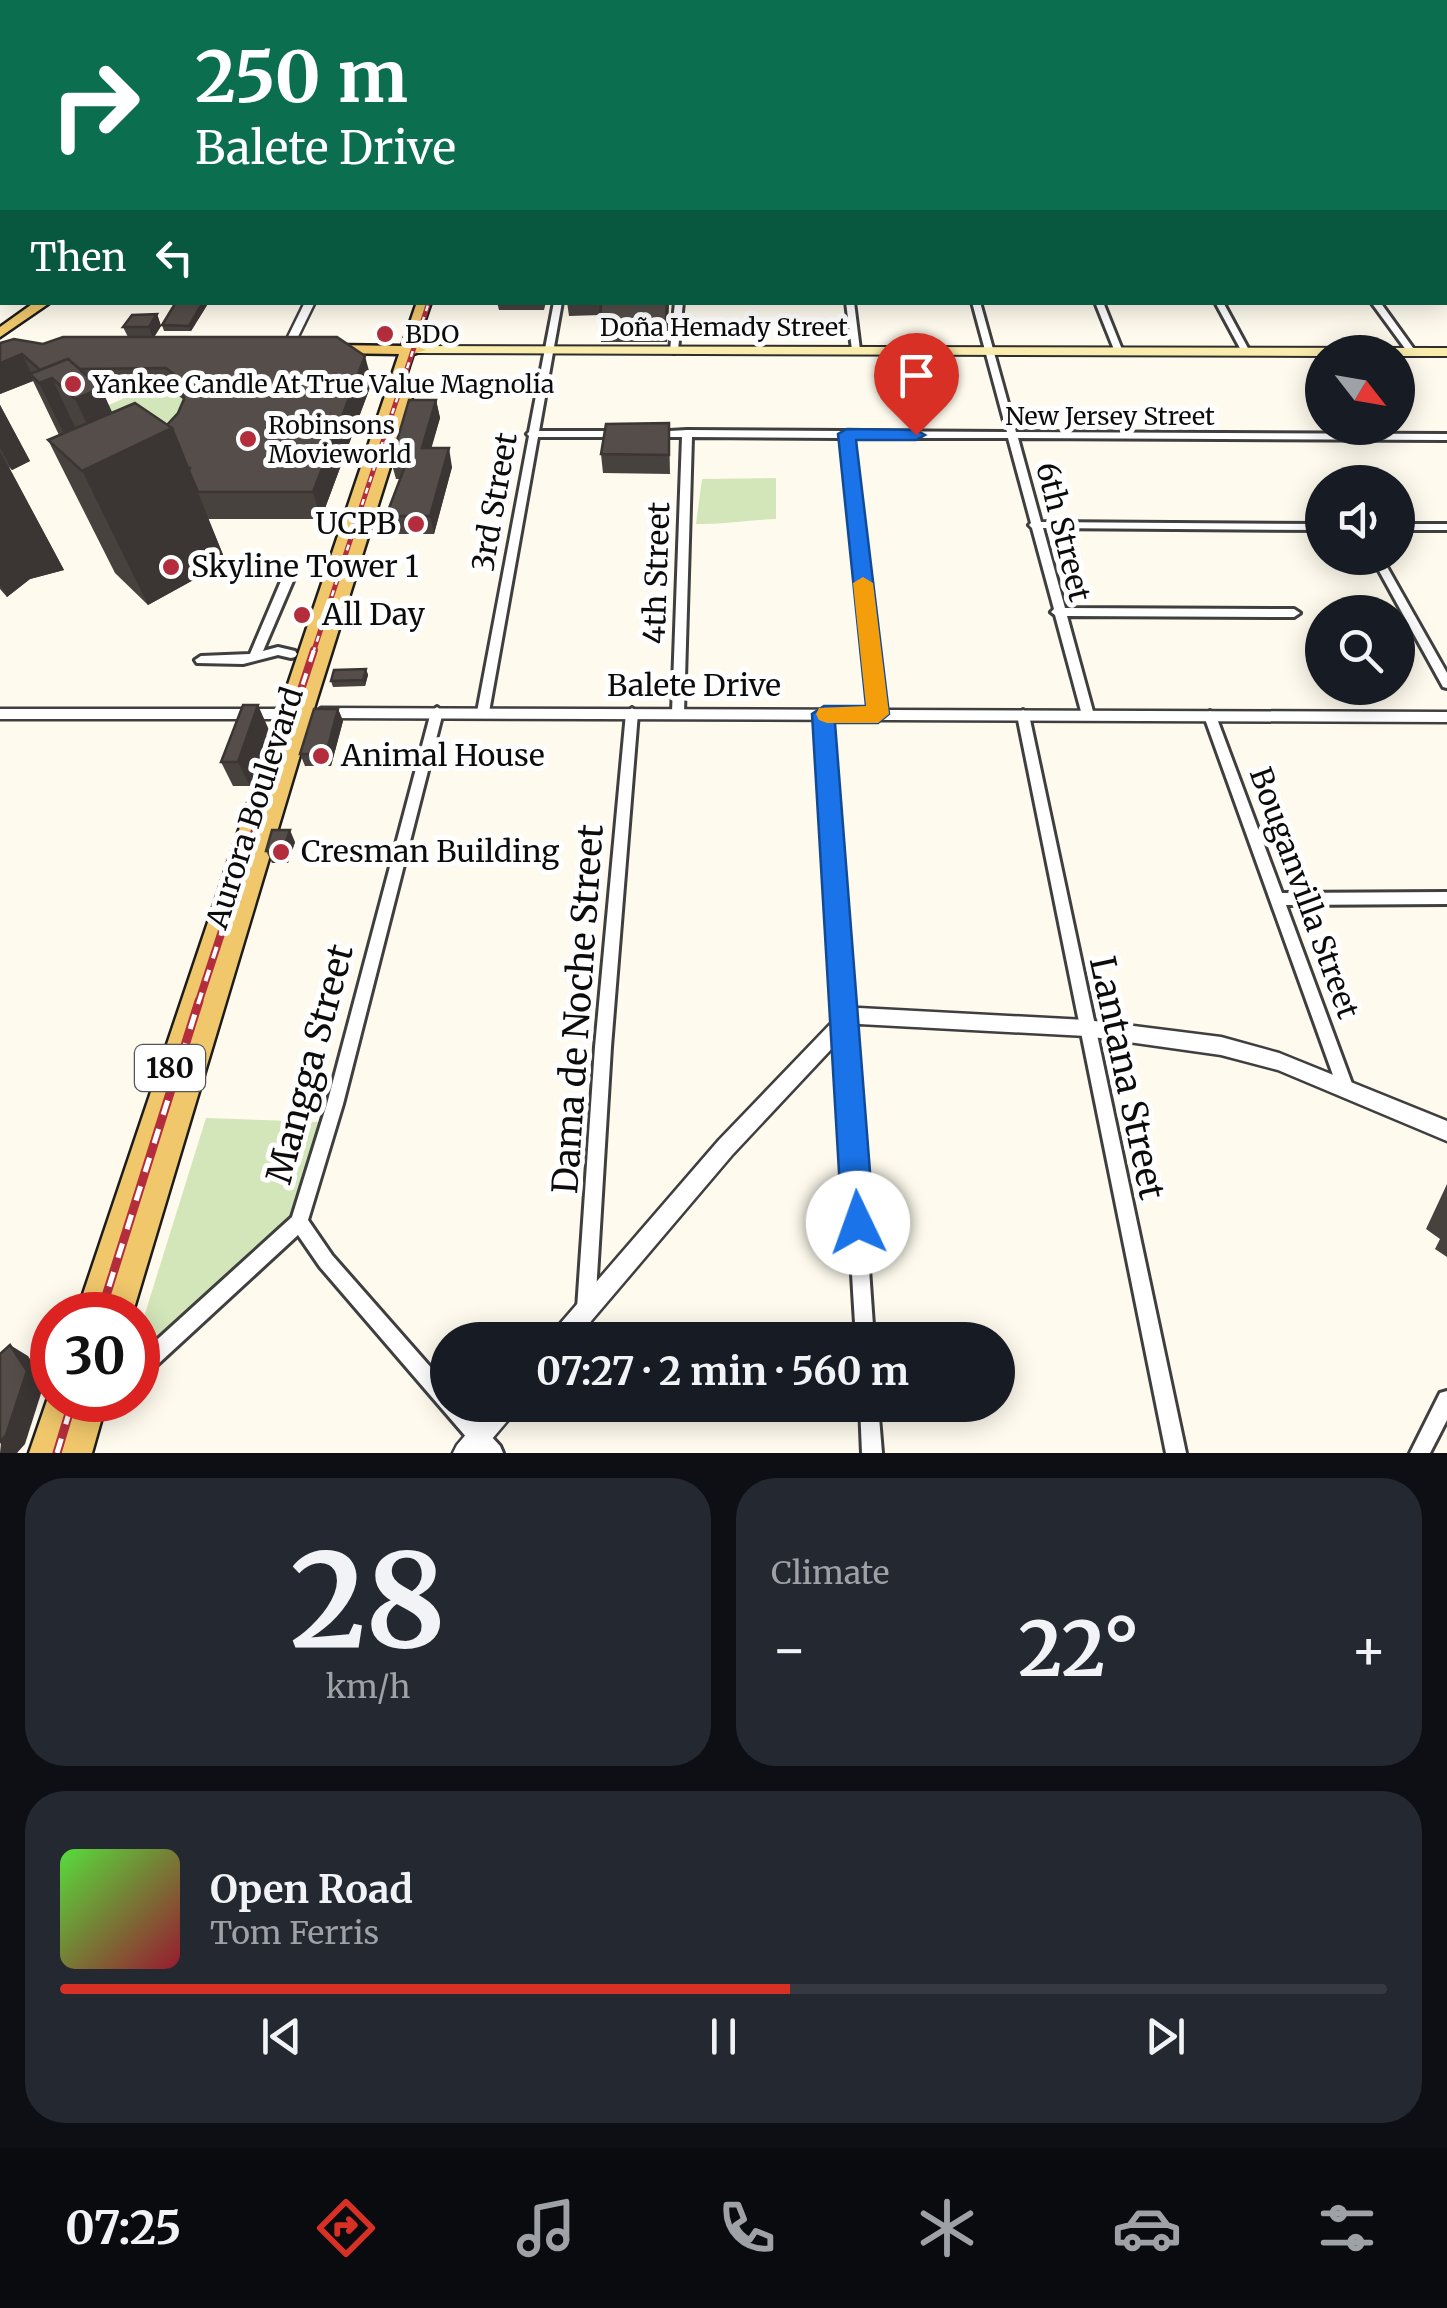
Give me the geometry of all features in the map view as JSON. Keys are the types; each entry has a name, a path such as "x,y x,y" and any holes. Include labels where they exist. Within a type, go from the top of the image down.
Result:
{"main road":[{"path":"0,333 41,305"},
{"name":"Aurora Boulevard","path":"98,1292 294,714 414,350 423,305"},
{"name":"Aurora Boulevard","path":"125,1292 294,714 299,653 414,350 436,305"},
{"path":"281,349 305,349"},
{"name":"Doña Hemady Street","path":"322,349 1305,352"},
{"name":"Doña Hemady Street","path":"1415,352 1447,352"},
{"path":"45,1453 71,1422"},
{"path":"76,1453 82,1422"}],"street":[{"path":"281,349 308,305"},
{"name":"3rd Street","path":"482,712 557,305"},
{"path":"674,350 678,305"},
{"path":"850,305 856,350"},
{"name":"6th Street","path":"977,305 1088,715"},
{"path":"1100,305 1119,352"},
{"path":"1221,305 1246,352"},
{"path":"1377,305 1399,335"},
{"path":"532,434 629,434"},
{"name":"New Jersey Street","path":"648,434 1447,437"},
{"name":"4th Street","path":"678,714 686,434"},
{"path":"847,434 878,714"},
{"path":"1034,525 1305,528"},
{"path":"1415,527 1447,527"},
{"path":"256,654 290,574"},
{"path":"1386,575 1447,684"},
{"path":"1058,612 1294,613"},
{"path":"201,660 299,653"},
{"name":"Mangga Street","path":"160,1349 299,1222 335,1104 437,712"},
{"name":"Balete Drive","path":"0,714 482,712 1447,718"},
{"name":"Dama de Noche Street","path":"586,1311 603,1047 632,713"},
{"path":"824,714 864,1322"},
{"name":"Lantana Street","path":"1022,716 1176,1453"},
{"name":"Bouganvilla Street","path":"1210,716 1346,1089"},
{"path":"1276,899 1447,898"},
{"path":"577,1322 726,1147 846,1020 874,1016 1086,1028 1245,1051 1447,1132"},
{"path":"299,1222 326,1261 430,1381"},
{"path":"1420,1453 1447,1400"},
{"path":"462,1422 479,1448 495,1422"},
{"path":"870,1422 872,1453"}],"green space":[{"path":"176,394 194,408 189,439 87,415 131,395"},
{"path":"776,478 776,519 696,524 702,479"},
{"path":"206,1118 319,1122 290,1219 160,1339 160,1292 152,1292"}],"building":[{"path":"174,305 201,305 189,326 162,325"},
{"path":"601,305 667,305 666,320 600,320"},
{"path":"157,314 149,327 123,327 132,315"},
{"path":"63,337 337,337 365,356 313,492 198,492 172,428 167,425 184,399 184,382 166,368 79,369 68,359 40,370 22,354 0,363 0,343 14,339 43,344"},
{"path":"68,359 101,388 75,399 52,378 39,383 30,374"},
{"path":"409,400 436,400 422,448 449,448 430,516 386,516 407,461 391,461"},
{"path":"135,403 172,428 82,471 48,440"},
{"path":"669,423 669,455 601,454 606,424"},
{"path":"366,669 363,680 331,681 334,670"},
{"path":"243,705 258,705 238,762 221,762"},
{"path":"314,709 338,709 326,754 300,754"},
{"path":"272,830 290,830 283,851 266,851"},
{"path":"10,1345 27,1371 6,1435 0,1442 0,1354"}],"railway":[{"path":"313,653 428,305"},
{"path":"198,1004 314,650"},
{"path":"107,1292 199,1001"},
{"path":"57,1453 66,1422"}],"slow traffic":[{"path":"827,714 878,714 863,583"}],"place":[{"name":"BDO","path":"385,334"},
{"name":"Yankee Candle At True Value Magnolia","path":"73,384"},
{"name":"Robinsons Movieworld","path":"248,439"},
{"name":"UCPB","path":"416,524"},
{"name":"Skyline Tower 1","path":"171,567"},
{"name":"All Day","path":"302,615"},
{"name":"Animal House","path":"321,756"},
{"name":"Cresman Building","path":"281,852"}],"route":[{"path":"858,1223 824,714 878,714 847,434 916,435"}]}
